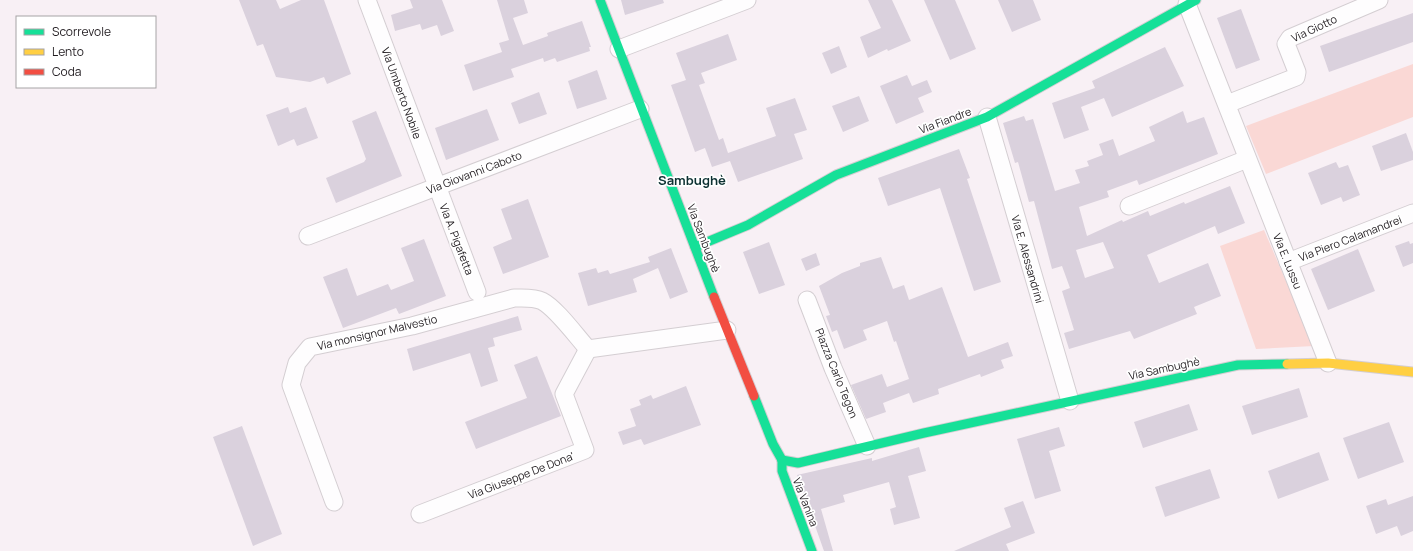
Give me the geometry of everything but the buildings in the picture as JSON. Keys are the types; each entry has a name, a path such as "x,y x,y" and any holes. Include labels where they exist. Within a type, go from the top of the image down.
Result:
{"street":[{"name":"Via Umberto Nobile","path":"367,0 436,186"},
{"name":"Via Sambughè","path":"600,0 640,109 727,330 773,444 782,460"},
{"path":"619,49 747,0"},
{"name":"Via Giotto","path":"1227,104 1296,77 1297,72 1286,44 1290,38 1379,0"},
{"name":"Via E. Lussu","path":"1191,2 1227,104 1328,363"},
{"name":"Via Fiandre","path":"695,247 748,225 836,175 987,117 1191,2"},
{"name":"Via Giovanni Caboto","path":"308,236 640,109"},
{"name":"Via E. Alessandrini","path":"987,117 1070,401"},
{"path":"1130,206 1248,158"},
{"name":"Via A. Pigafetta","path":"436,186 477,292"},
{"name":"Via Piero Calamandrei","path":"1288,262 1413,213"},
{"name":"Via monsignor Malvestio","path":"334,502 291,385 297,363 310,347 412,326 514,298 530,298 542,301 554,311 588,349"},
{"name":"Piazza Carlo Tegon","path":"808,300 833,368 866,446"},
{"path":"588,349 727,330"},
{"name":"Via Giuseppe De Dona'","path":"420,514 585,450 564,394 588,349"},
{"name":"Via Sambughè","path":"866,446 1238,365 1328,363 1413,372"},
{"path":"782,460 798,463 866,446"},
{"name":"Via Vanina","path":"782,460 782,471 812,551"}],"shaded area":[{"path":"1413,64 1413,117 1266,174 1246,126"},
{"path":"1264,230 1314,346 1256,349 1220,246"}],"traffic: fast":[{"path":"600,0 714,297"},
{"path":"695,247 748,225 836,175 987,117 1196,0"},
{"path":"782,460 798,463 924,433 1238,365 1287,364"},
{"path":"754,396 773,444 782,460"},
{"path":"782,460 782,471 812,551"}],"traffic: slow":[{"path":"1287,364 1328,363 1413,372"}],"traffic: jam":[{"path":"714,297 754,396"}],"district":[{"name":"Sambughè","path":"692,180"}]}
